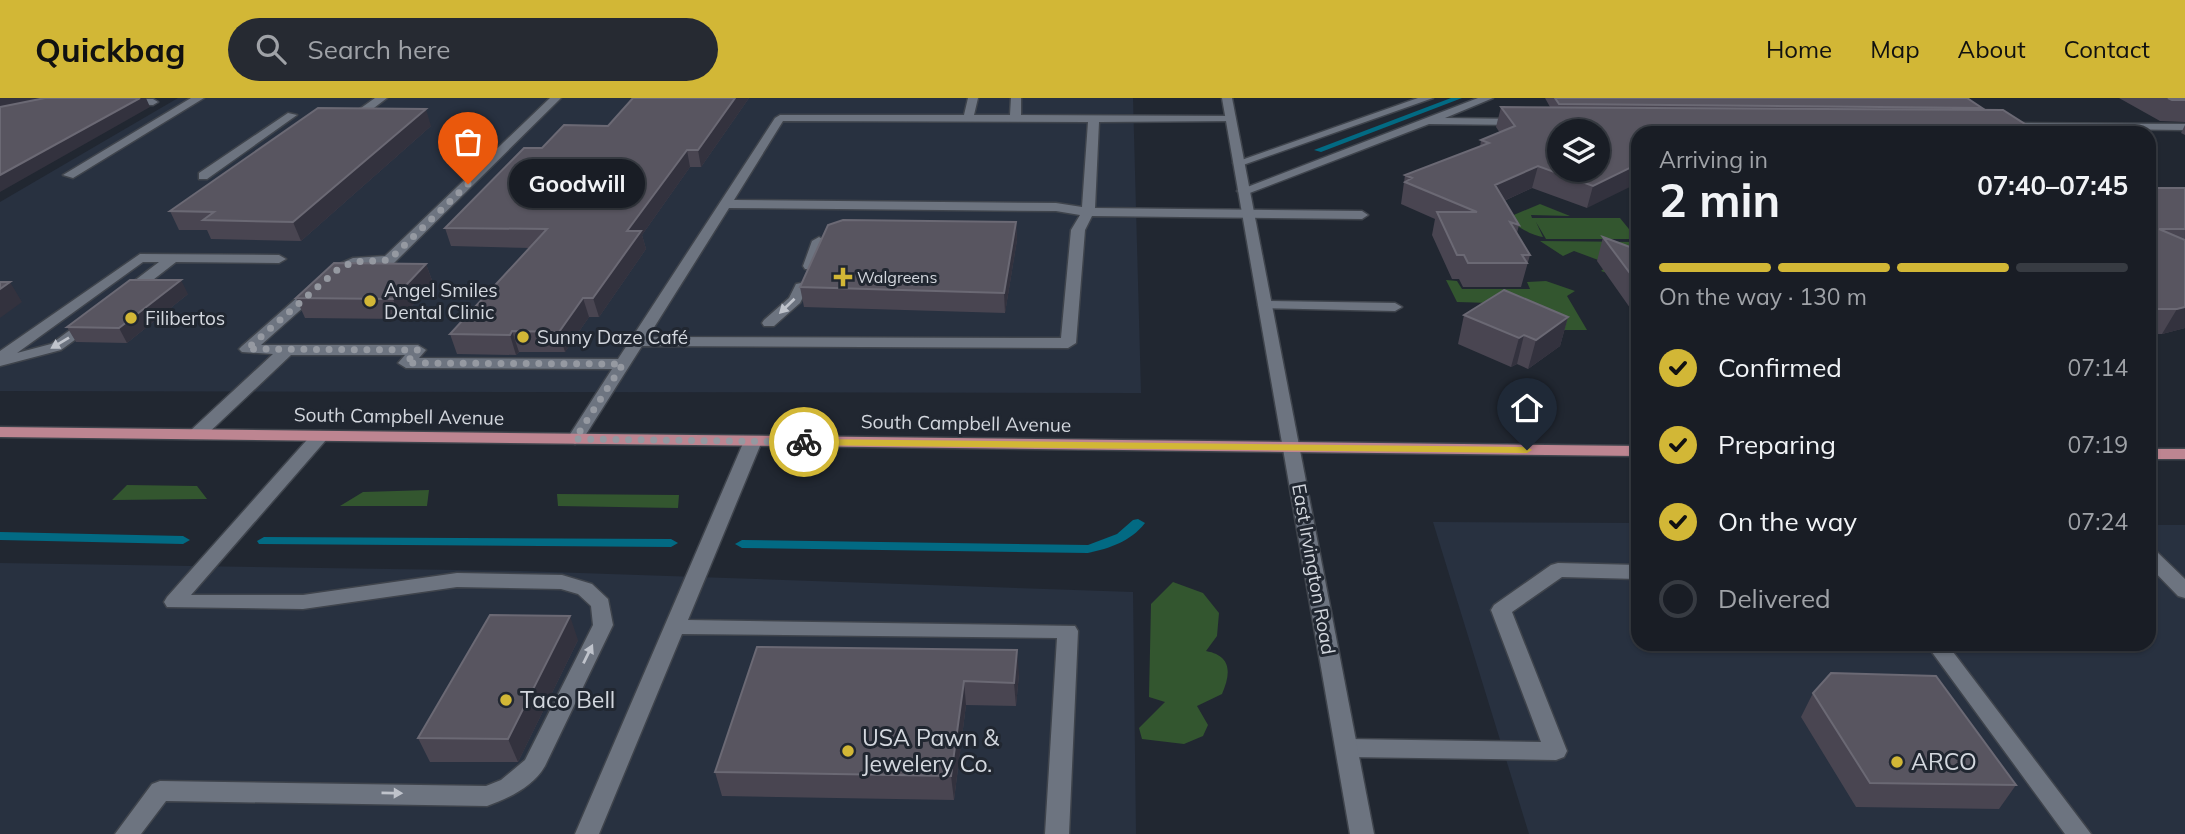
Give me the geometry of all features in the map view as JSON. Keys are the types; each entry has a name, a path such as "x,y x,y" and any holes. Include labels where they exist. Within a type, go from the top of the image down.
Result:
{"main road":[{"path":"69,174 199,98"},
{"path":"359,115 382,98"},
{"path":"556,98 389,260 353,262 337,270 247,349 418,350 406,363 623,364"},
{"path":"968,118 973,98"},
{"path":"1014,118 1016,98"},
{"name":"East Irvington Road","path":"1227,98 1362,834"},
{"path":"1239,163 1428,98"},
{"path":"1243,191 1488,98"},
{"path":"111,102 153,102"},
{"path":"203,176 292,115"},
{"path":"575,439 780,118 1230,119"},
{"path":"637,341 1068,343 1078,230 1088,212 1094,119"},
{"path":"1426,121 1537,122"},
{"path":"1992,125 2088,126"},
{"path":"2156,127 2185,127"},
{"path":"725,204 1056,207 1088,212 1362,215"},
{"path":"810,266 819,241"},
{"path":"0,360 140,258 279,259"},
{"path":"0,360 56,347 173,258"},
{"path":"769,323 795,300 801,287"},
{"path":"1265,305 1395,307"},
{"path":"196,435 288,350"},
{"name":"South Campbell Avenue","path":"0,432 1631,451"},
{"path":"127,834 160,791 323,791 487,796 509,787 533,766 603,625 601,604 585,589 562,582 457,580 303,602 174,602 320,436"},
{"path":"587,834 753,442"},
{"path":"2156,454 2185,454"},
{"path":"2156,562 2185,591"},
{"path":"1347,748 1556,751 1501,610 1558,570 1631,572"},
{"path":"674,627 1068,631 1057,834"},
{"path":"1941,651 2078,834"}],"shaded area":[{"path":"178,98 1133,98 1141,393 0,391 0,202"},
{"path":"1433,522 1631,523 1631,651 2156,651 2156,525 2185,525 2185,834 1529,834"},
{"path":"0,563 521,571 1133,592 1136,834 0,834"}],"green space":[{"path":"1540,204 1570,216 1531,215 1532,218 1620,218 1631,232 1631,239 1546,239 1536,222 1543,237 1524,230 1509,217"},
{"path":"1540,241 1631,242 1631,274 1601,271 1609,264 1574,251 1563,256"},
{"path":"1446,280 1457,281 1462,289 1530,289 1527,282 1546,281 1575,291 1567,296 1587,330 1555,330 1491,303 1457,302"},
{"path":"127,485 197,486 207,499 112,500"},
{"path":"429,490 427,506 340,506 363,492"},
{"path":"557,494 679,495 678,508 558,506"},
{"path":"1173,582 1203,593 1219,613 1217,636 1206,651 1221,657 1228,672 1222,694 1197,706 1208,725 1203,736 1184,744 1142,739 1139,728 1165,702 1149,697 1151,604"}],"building":[{"path":"45,98 140,98 0,175 0,107"},
{"path":"633,98 735,98 698,150 687,150 627,231 641,231 593,298 583,298 559,332 512,331 510,335 450,334 547,229 445,228 524,148 542,148 564,125 608,126"},
{"path":"1555,98 1967,98 1982,108 1559,104"},
{"path":"1501,107 2003,110 2028,126 1631,126 1631,167 1610,178 1610,119 1547,119 1547,169 1538,166 1495,185 1519,225 1510,222 1530,255 1522,255 1527,263 1468,263 1464,255 1457,255 1437,212 1477,212 1405,182 1412,178 1405,175 1489,143 1481,140 1515,126"},
{"path":"318,108 426,109 293,222 203,220 214,212 170,211"},
{"path":"1582,182 1601,182 1593,186"},
{"path":"2156,188 2185,188 2185,229 2159,229 2185,240 2185,307 2156,309"},
{"name":"Walgreens","path":"843,220 1016,222 1004,293 800,287 828,225"},
{"path":"1603,237 1631,247 1631,275"},
{"path":"334,263 426,264 393,299 296,298"},
{"path":"130,280 181,280 119,328 67,327"},
{"path":"0,282 10,282 0,289"},
{"path":"1504,290 1568,317 1536,340 1524,335 1519,338 1464,315"},
{"path":"490,615 570,616 508,739 418,738"},
{"name":"USA Pawn & Jewelery Co.","path":"757,647 1017,650 1014,683 964,681 951,776 715,772"},
{"name":"ARCO","path":"1831,673 1936,676 2016,785 1870,783 1813,693"}],"waterway":[{"path":"1318,150 1458,98"},
{"path":"742,544 1088,549 1122,537 1138,523"},
{"path":"0,536 183,540"},
{"path":"264,541 671,543"}],"way so far":[{"path":"468,184 389,260 353,262 337,270 247,349 418,350 406,363 623,364 575,439 804,442"}],"place":[{"name":"Goodwill","path":"468,184"},
{"name":"Walgreens","path":"843,277"},
{"name":"Angel Smiles Dental Clinic","path":"370,301"},
{"name":"Filibertos","path":"131,318"},
{"name":"Sunny Daze Café","path":"523,337"},
{"name":"Taco Bell","path":"506,700"},
{"name":"USA Pawn & Jewelery Co.","path":"848,751"},
{"name":"ARCO","path":"1897,762"}],"route":[{"path":"804,442 1527,450"}]}
